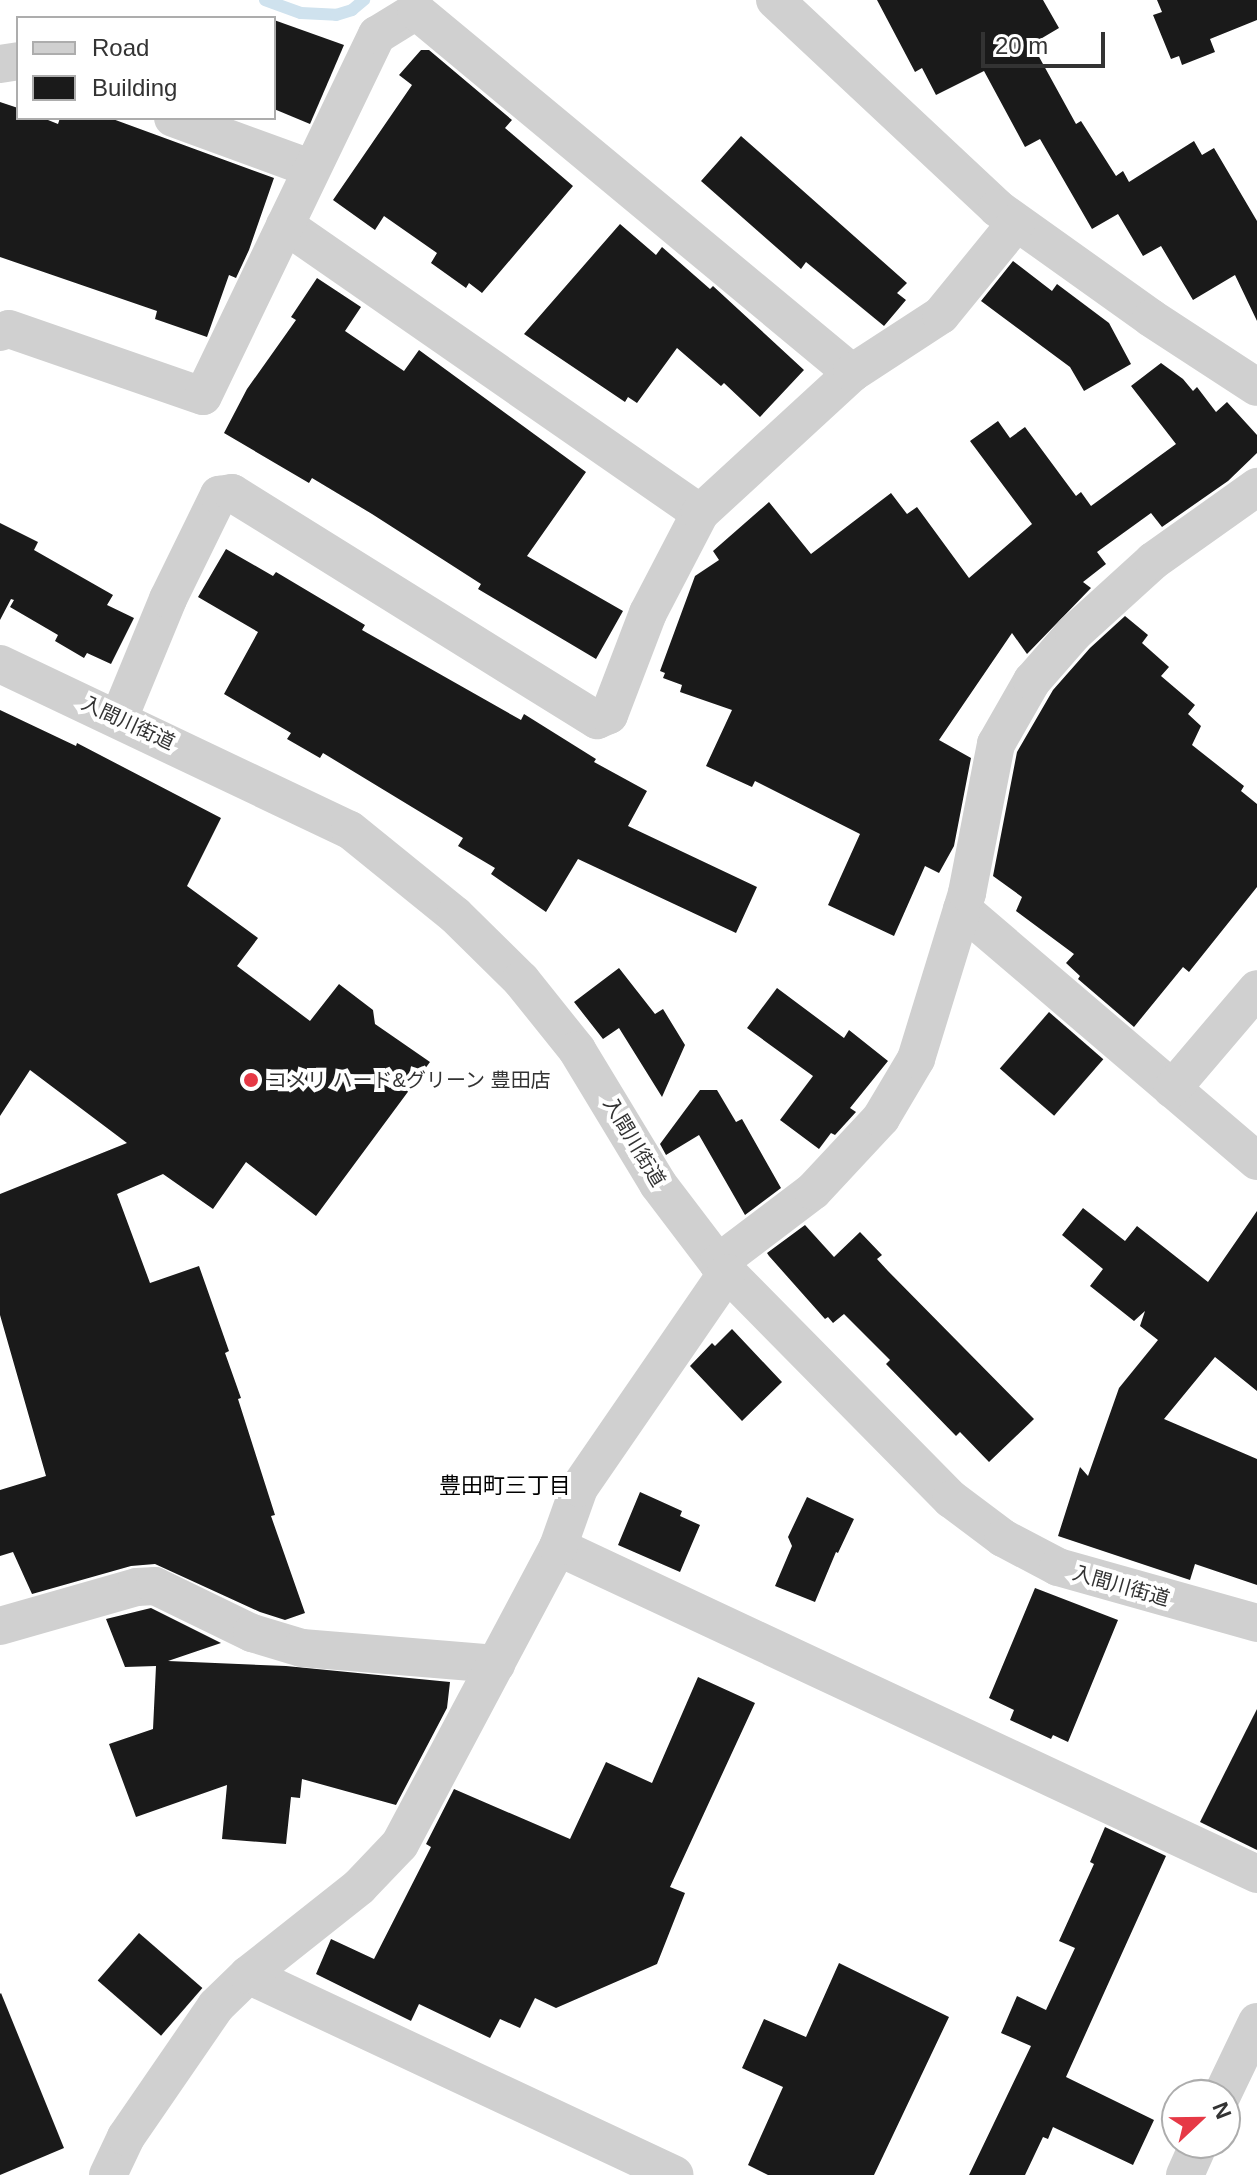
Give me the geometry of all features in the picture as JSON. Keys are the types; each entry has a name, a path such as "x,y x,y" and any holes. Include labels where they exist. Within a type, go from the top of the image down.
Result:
{"street":[{"path":"775,0 958,176 1016,223 1257,387"},
{"path":"0,332 9,329 203,396 310,168 377,35 416,11 852,373"},
{"path":"178,120 310,168"},
{"path":"119,718 168,599 219,495 232,493 597,720 609,715 648,613 700,513 852,373 941,315 1016,223"},
{"path":"285,225 700,513"},
{"path":"108,2175 126,2137 216,2006 248,1975 359,1887 400,1844 558,1547 579,1488 722,1268 813,1191 881,1118 916,1059 962,909 996,744 1032,681 1074,633 1153,561 1257,487"},
{"name":"入間川街道","path":"0,664 350,830 455,915 521,980 577,1050 658,1184 722,1268 951,1499 1003,1538 1058,1567 1257,1623"},
{"path":"962,909 1257,1161"},
{"path":"1172,1089 1257,989"},
{"path":"558,1547 1257,1874"},
{"path":"0,1626 137,1587 155,1586 252,1633 302,1648 496,1664"},
{"path":"248,1975 674,2175"},
{"path":"1230,2079 1257,2022"}],"building":[{"path":"877,0 1043,0 1059,28 1032,44 1076,124 1081,121 1116,176 1123,171 1129,182 1194,141 1202,155 1214,148 1257,221 1257,321 1235,275 1193,300 1161,246 1143,256 1118,214 1092,229 1040,139 1025,147 984,71 936,95 922,68 915,72"},
{"path":"1157,0 1257,0 1257,20 1210,39 1215,52 1182,65 1179,56 1171,59 1153,15 1162,12"},
{"path":"276,21 344,45 310,124 276,110"},
{"path":"421,50 429,50 512,120 505,128 573,186 482,293 469,283 466,288 431,263 437,253 384,216 375,230 333,200 412,85 399,75"},
{"path":"0,102 16,107 16,120 48,120 58,124 59,120 115,120 274,178 249,250 236,278 229,275 207,337 155,319 157,311 0,257"},
{"path":"741,136 907,283 897,293 906,300 884,326 806,262 801,269 701,181"},
{"path":"620,224 656,255 662,247 710,289 713,286 804,370 760,417 724,383 721,386 677,348 637,403 628,397 625,402 524,334"},
{"path":"1013,261 1052,291 1057,284 1109,323 1131,364 1084,391 1070,367 981,301"},
{"path":"317,278 361,307 345,331 404,371 419,350 586,472 527,556 623,611 596,659 478,589 481,584 372,514 312,478 309,483 224,433 247,389 296,320 291,317"},
{"path":"1161,363 1183,379 1193,391 1197,387 1216,412 1227,402 1257,435 1257,453 1228,481 1162,527 1151,513 1097,552 1106,564 1083,582 1091,588 1027,654 1012,633 939,740 971,758 954,846 939,873 925,866 894,936 828,905 860,834 755,781 752,787 706,766 732,710 680,692 682,685 663,678 665,673 660,671 695,576 719,560 713,551 769,502 811,554 891,493 907,514 917,507 969,578 1032,524 970,441 998,421 1010,438 1025,427 1076,496 1081,492 1091,506 1176,444 1131,386"},
{"path":"0,523 38,542 34,550 113,595 107,605 134,618 111,664 87,653 84,658 55,641 58,635 10,607 14,600 11,599 0,620"},
{"path":"226,549 273,576 276,572 365,625 362,630 521,720 524,714 596,759 594,762 647,791 628,826 757,887 736,933 578,859 546,912 491,874 495,868 458,846 463,838 323,753 320,758 287,739 291,733 224,694 258,632 198,597"},
{"path":"1125,616 1148,635 1142,643 1169,667 1161,676 1195,705 1188,714 1201,726 1192,745 1244,786 1241,791 1257,804 1257,887 1189,972 1183,967 1134,1027 1078,979 1080,976 1066,963 1074,954 1016,911 1022,897 993,876 1017,752 1053,690 1090,648"},
{"path":"0,710 76,746 77,743 221,818 187,886 258,938 237,966 310,1021 339,984 373,1010 375,1024 430,1062 316,1216 246,1162 213,1209 163,1174 117,1194 150,1283 199,1266 229,1351 225,1353 275,1515 271,1516 305,1613 285,1620 260,1612 155,1564 131,1566 32,1594 13,1552 0,1556 0,1490 46,1476 0,1315 0,1194 127,1143 30,1070 0,1116"},
{"path":"619,968 655,1014 663,1009 685,1045 662,1097 619,1028 603,1039 574,1002"},
{"path":"777,988 844,1038 849,1030 888,1061 850,1108 856,1112 835,1135 831,1133 819,1149 780,1120 813,1076 747,1028"},
{"path":"1049,1012 1103,1059 1054,1116 1000,1069"},
{"path":"700,1090 717,1090 736,1122 742,1119 781,1188 745,1215 699,1135 666,1155 660,1144"},
{"path":"1083,1208 1125,1241 1137,1226 1208,1282 1257,1211 1257,1391 1215,1357 1164,1419 1257,1459 1257,1585 1195,1564 1190,1580 1058,1536 1080,1467 1088,1476 1119,1388 1158,1340 1140,1326 1145,1311 1134,1321 1090,1286 1103,1269 1062,1235"},
{"path":"805,1225 834,1257 860,1232 882,1255 877,1259 888,1271 1034,1419 989,1462 960,1432 956,1436 886,1364 890,1360 844,1314 833,1323 828,1317 825,1319 769,1256 767,1253"},
{"path":"732,1329 782,1382 742,1421 690,1366 712,1343 715,1346"},
{"path":"640,1492 682,1511 680,1516 700,1525 680,1572 618,1545"},
{"path":"807,1497 854,1519 815,1602 775,1586 792,1546 788,1537"},
{"path":"1035,1588 1118,1620 1068,1742 1053,1735 1051,1739 1010,1720 1014,1710 989,1698"},
{"path":"151,1608 221,1643 168,1661 286,1666 450,1682 447,1708 396,1805 302,1779 300,1798 291,1797 286,1844 222,1839 227,1785 136,1817 109,1744 153,1729 156,1666 125,1667 106,1619"},
{"path":"698,1677 755,1703 670,1887 685,1893 657,1964 556,2008 535,1998 520,2028 500,2019 490,2038 419,2004 411,2021 316,1974 331,1939 374,1959 431,1847 426,1844 454,1789 570,1839 606,1762 652,1783"},
{"path":"1257,1709 1257,1850 1200,1822"},
{"path":"1105,1827 1166,1856 1066,2077 1154,2120 1133,2165 1053,2127 1048,2139 1043,2137 1025,2175 969,2175 1031,2046 1001,2033 1017,1996 1046,2010 1075,1948 1059,1941 1094,1864 1090,1862"},
{"path":"139,1933 202,1988 161,2036 98,1981"},
{"path":"839,1963 949,2017 874,2175 768,2175 748,2165 783,2087 742,2068 764,2019 806,2037"},
{"path":"0,1994 64,2148 0,2175"}],"waterway":[{"path":"265,0 301,13 336,15 352,10 364,0"}],"place":[{"name":"コメリ ハード&グリーン 豊田店","path":"251,1080"}],"district":[{"name":"豊田町三丁目","path":"505,1486"}]}
